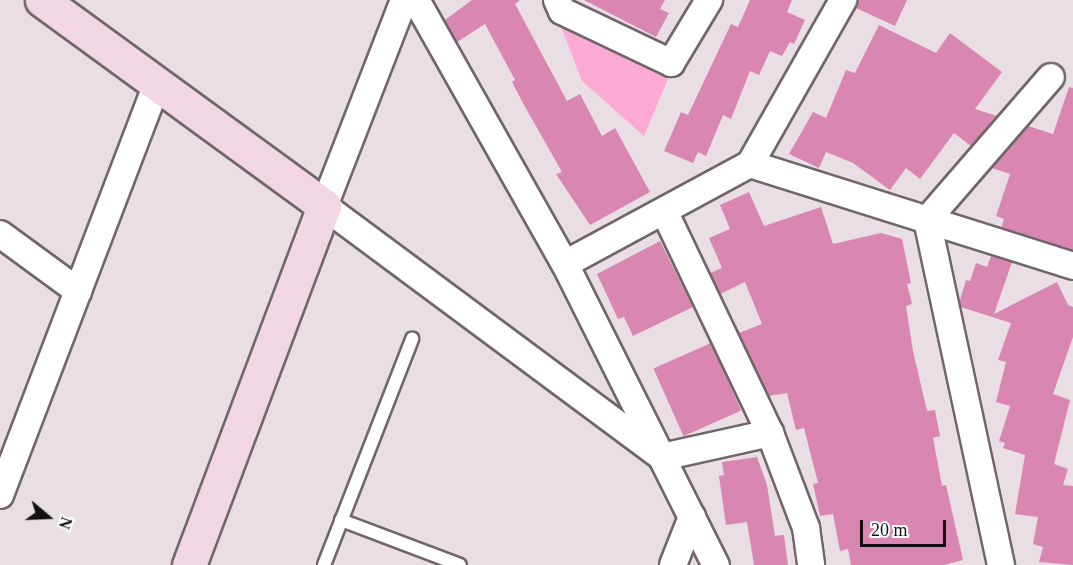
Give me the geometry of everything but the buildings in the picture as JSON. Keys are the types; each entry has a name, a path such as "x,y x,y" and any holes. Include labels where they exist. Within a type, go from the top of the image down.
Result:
{"street":[{"path":"42,0 156,87 324,206 662,457 770,433"},
{"path":"189,565 404,0"},
{"path":"416,0 565,264 716,565"},
{"path":"557,0 562,11 671,63 709,0"},
{"path":"565,264 750,164 843,0"},
{"path":"927,220 1051,77"},
{"path":"0,495 156,87"},
{"path":"750,164 1073,266"},
{"path":"664,211 770,433 806,528 811,565"},
{"path":"927,220 1001,565"},
{"path":"0,234 78,291"},
{"path":"673,565 692,517"}],"lane":[{"path":"324,565 412,339"},
{"path":"341,520 433,560 460,565"}],"shaded area":[{"path":"560,24 670,74 644,136 582,81"}]}
